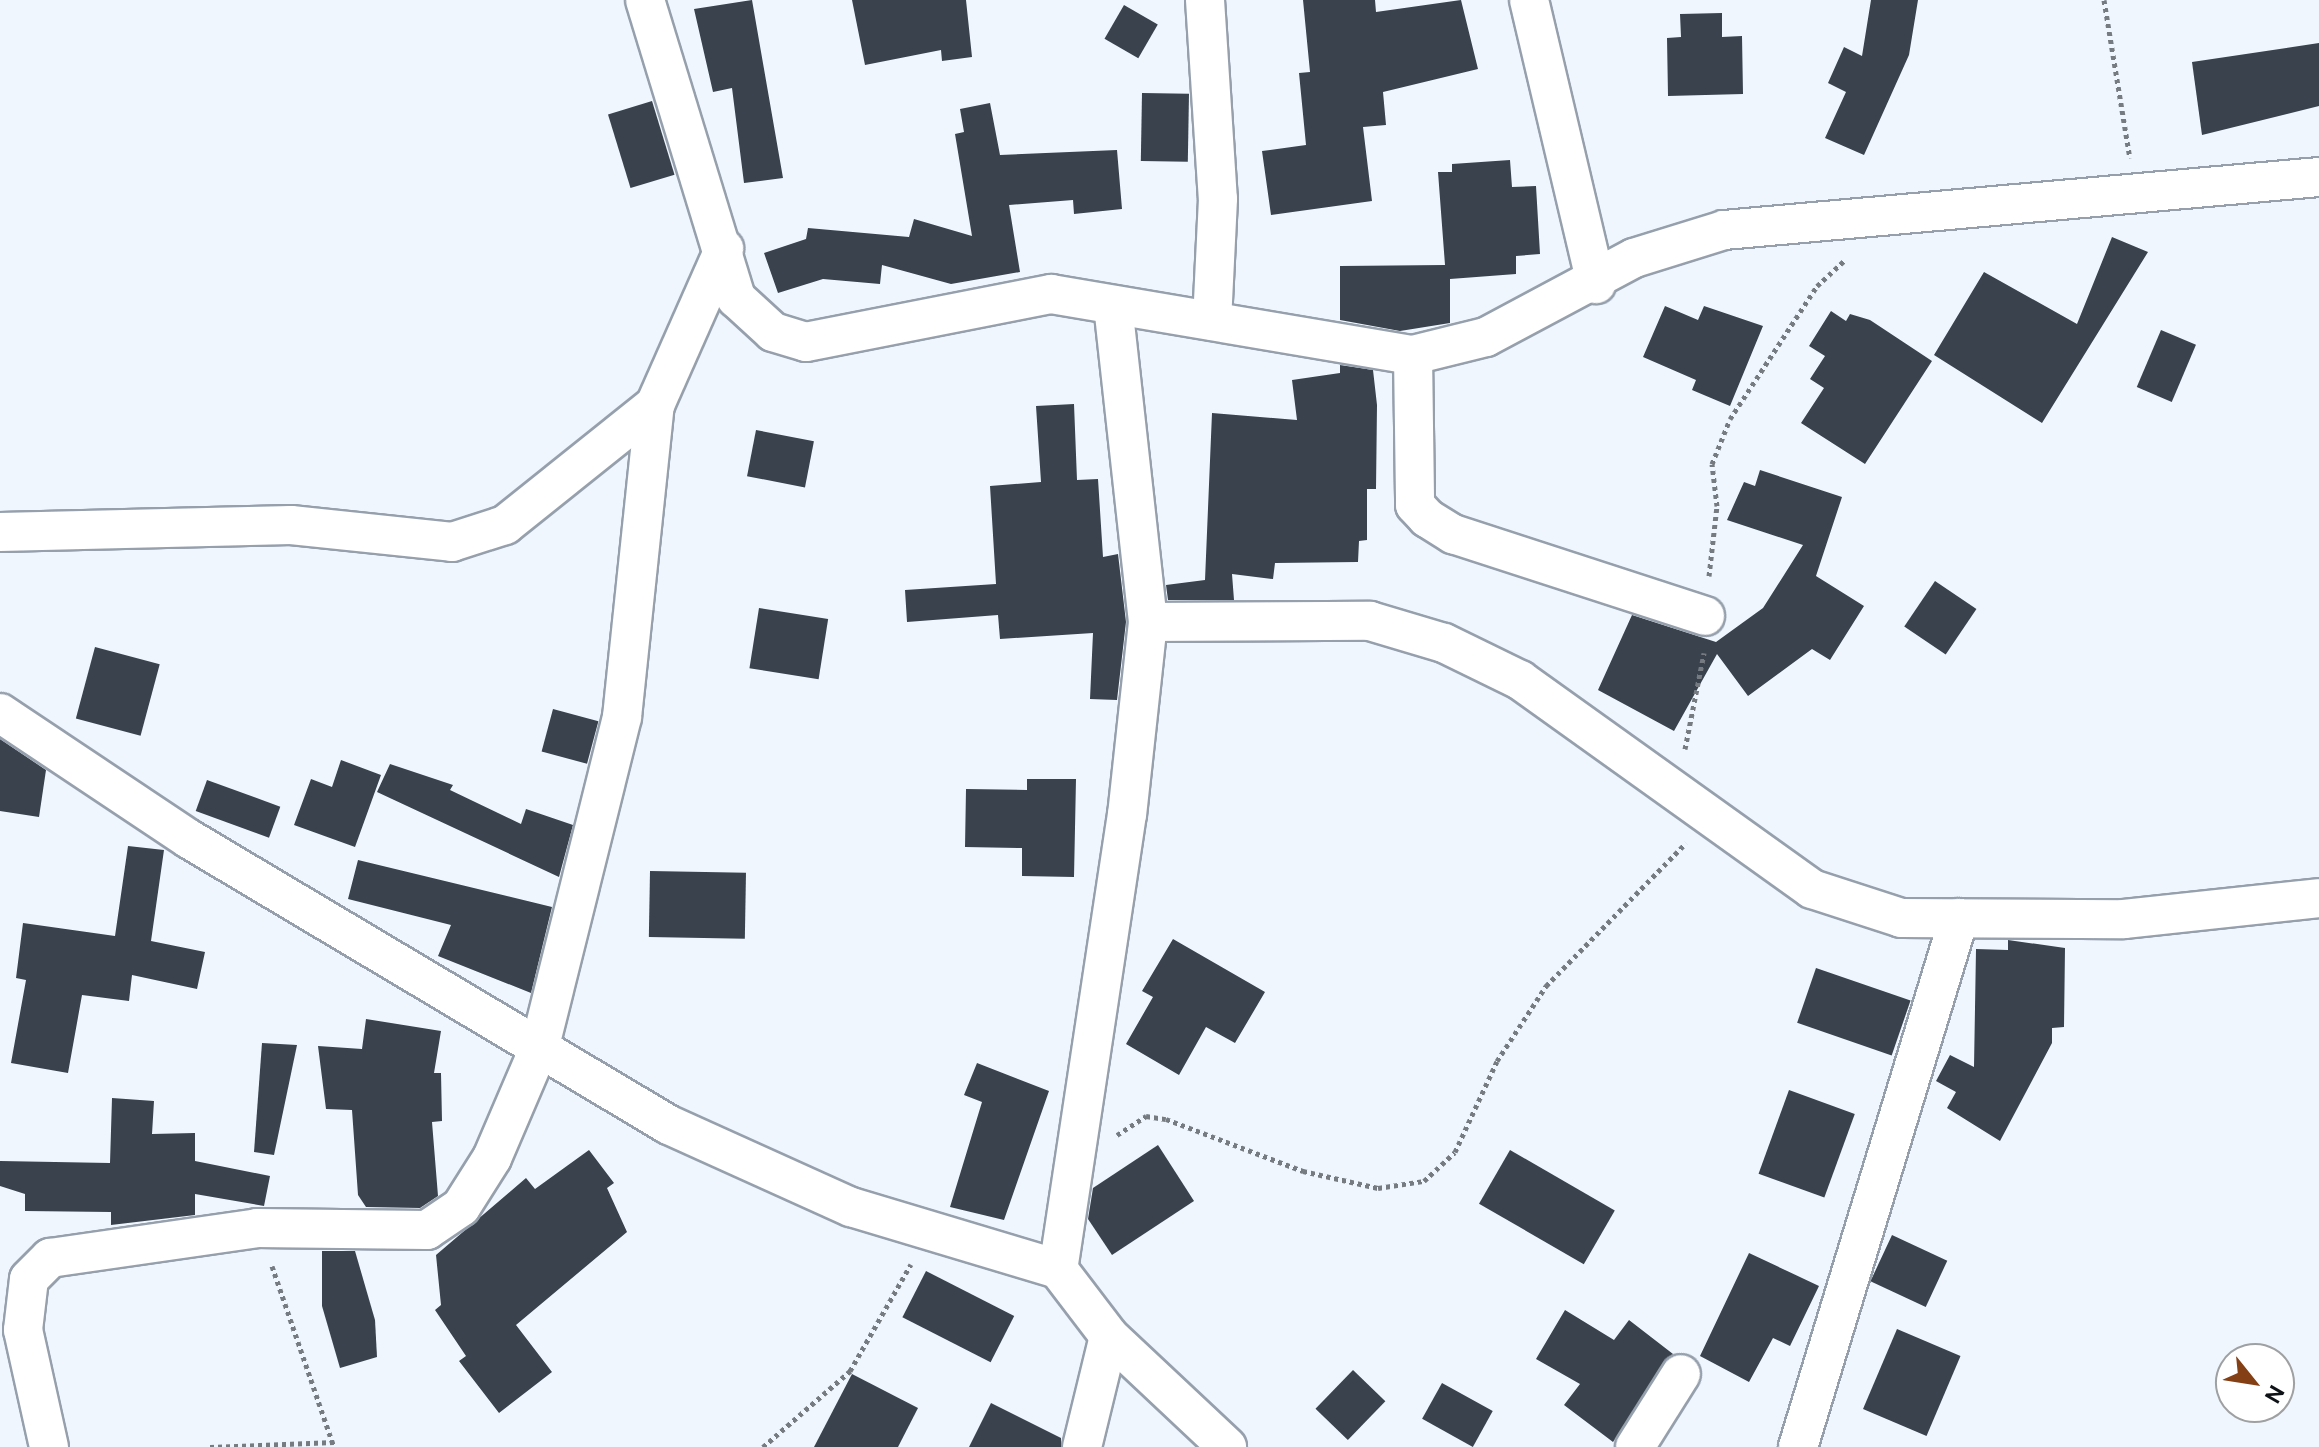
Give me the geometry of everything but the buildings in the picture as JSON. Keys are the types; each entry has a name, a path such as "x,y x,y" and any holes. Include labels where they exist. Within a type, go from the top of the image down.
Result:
{"street":[{"path":"645,0 724,249 736,298 773,332 806,342 1051,294 1413,355 1486,337 1596,284 1634,258 1724,230 1886,221 2319,177"},
{"path":"1205,0 1218,199 1212,321"},
{"path":"1529,0 1596,284"},
{"path":"49,1447 23,1330 29,1279 50,1258 83,1249 257,1228 427,1230 461,1207 484,1170 540,1046 622,717 655,405 724,249"},
{"path":"1058,1269 1069,1173 1127,814 1148,622 1113,305"},
{"path":"1413,355 1415,505 1427,518 1453,534 1705,616"},
{"path":"0,532 291,525 452,542 505,525 655,405"},
{"path":"1148,622 1370,621 1444,643 1520,680 1710,821 1834,898 1901,918 2124,919 2319,898"},
{"path":"0,713 189,839 669,1125 926,1234 1058,1269 1109,1336 1227,1447"},
{"path":"1798,1447 1959,918"},
{"path":"1082,1447 1109,1336"},
{"path":"1635,1447 1681,1374"}],"path":[{"path":"2104,0 2135,194"},
{"path":"1675,796 1703,668 1705,616 1717,506 1712,464 1730,419 1817,286 1886,221"},
{"path":"1069,1173 1146,1116 1303,1171 1378,1188 1433,1176 1455,1152 1497,1061 1546,986 1710,821"},
{"path":"210,1447 334,1445 257,1228"},
{"path":"763,1447 850,1371 926,1234"}]}
